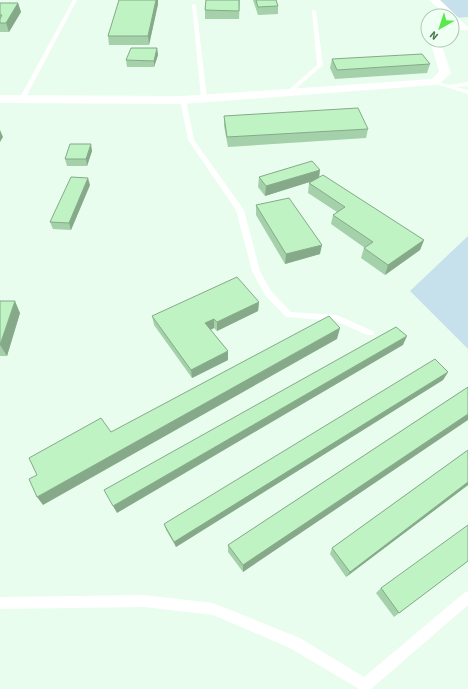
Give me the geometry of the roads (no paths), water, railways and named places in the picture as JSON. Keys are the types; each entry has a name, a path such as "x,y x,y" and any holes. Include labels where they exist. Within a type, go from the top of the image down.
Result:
{"street":[{"path":"434,0 463,25 468,18"},
{"path":"0,99 183,100 434,82 445,73 437,48"}],"lane":[{"path":"22,99 75,0"},
{"path":"194,5 204,98"},
{"path":"288,93 320,65 314,11"},
{"path":"434,82 468,92"},
{"path":"447,85 468,84"},
{"path":"183,100 191,140 240,210 256,271 268,293 289,315 337,318 370,333"},
{"path":"0,603 144,601 214,609 295,643 365,685 468,597"}]}
